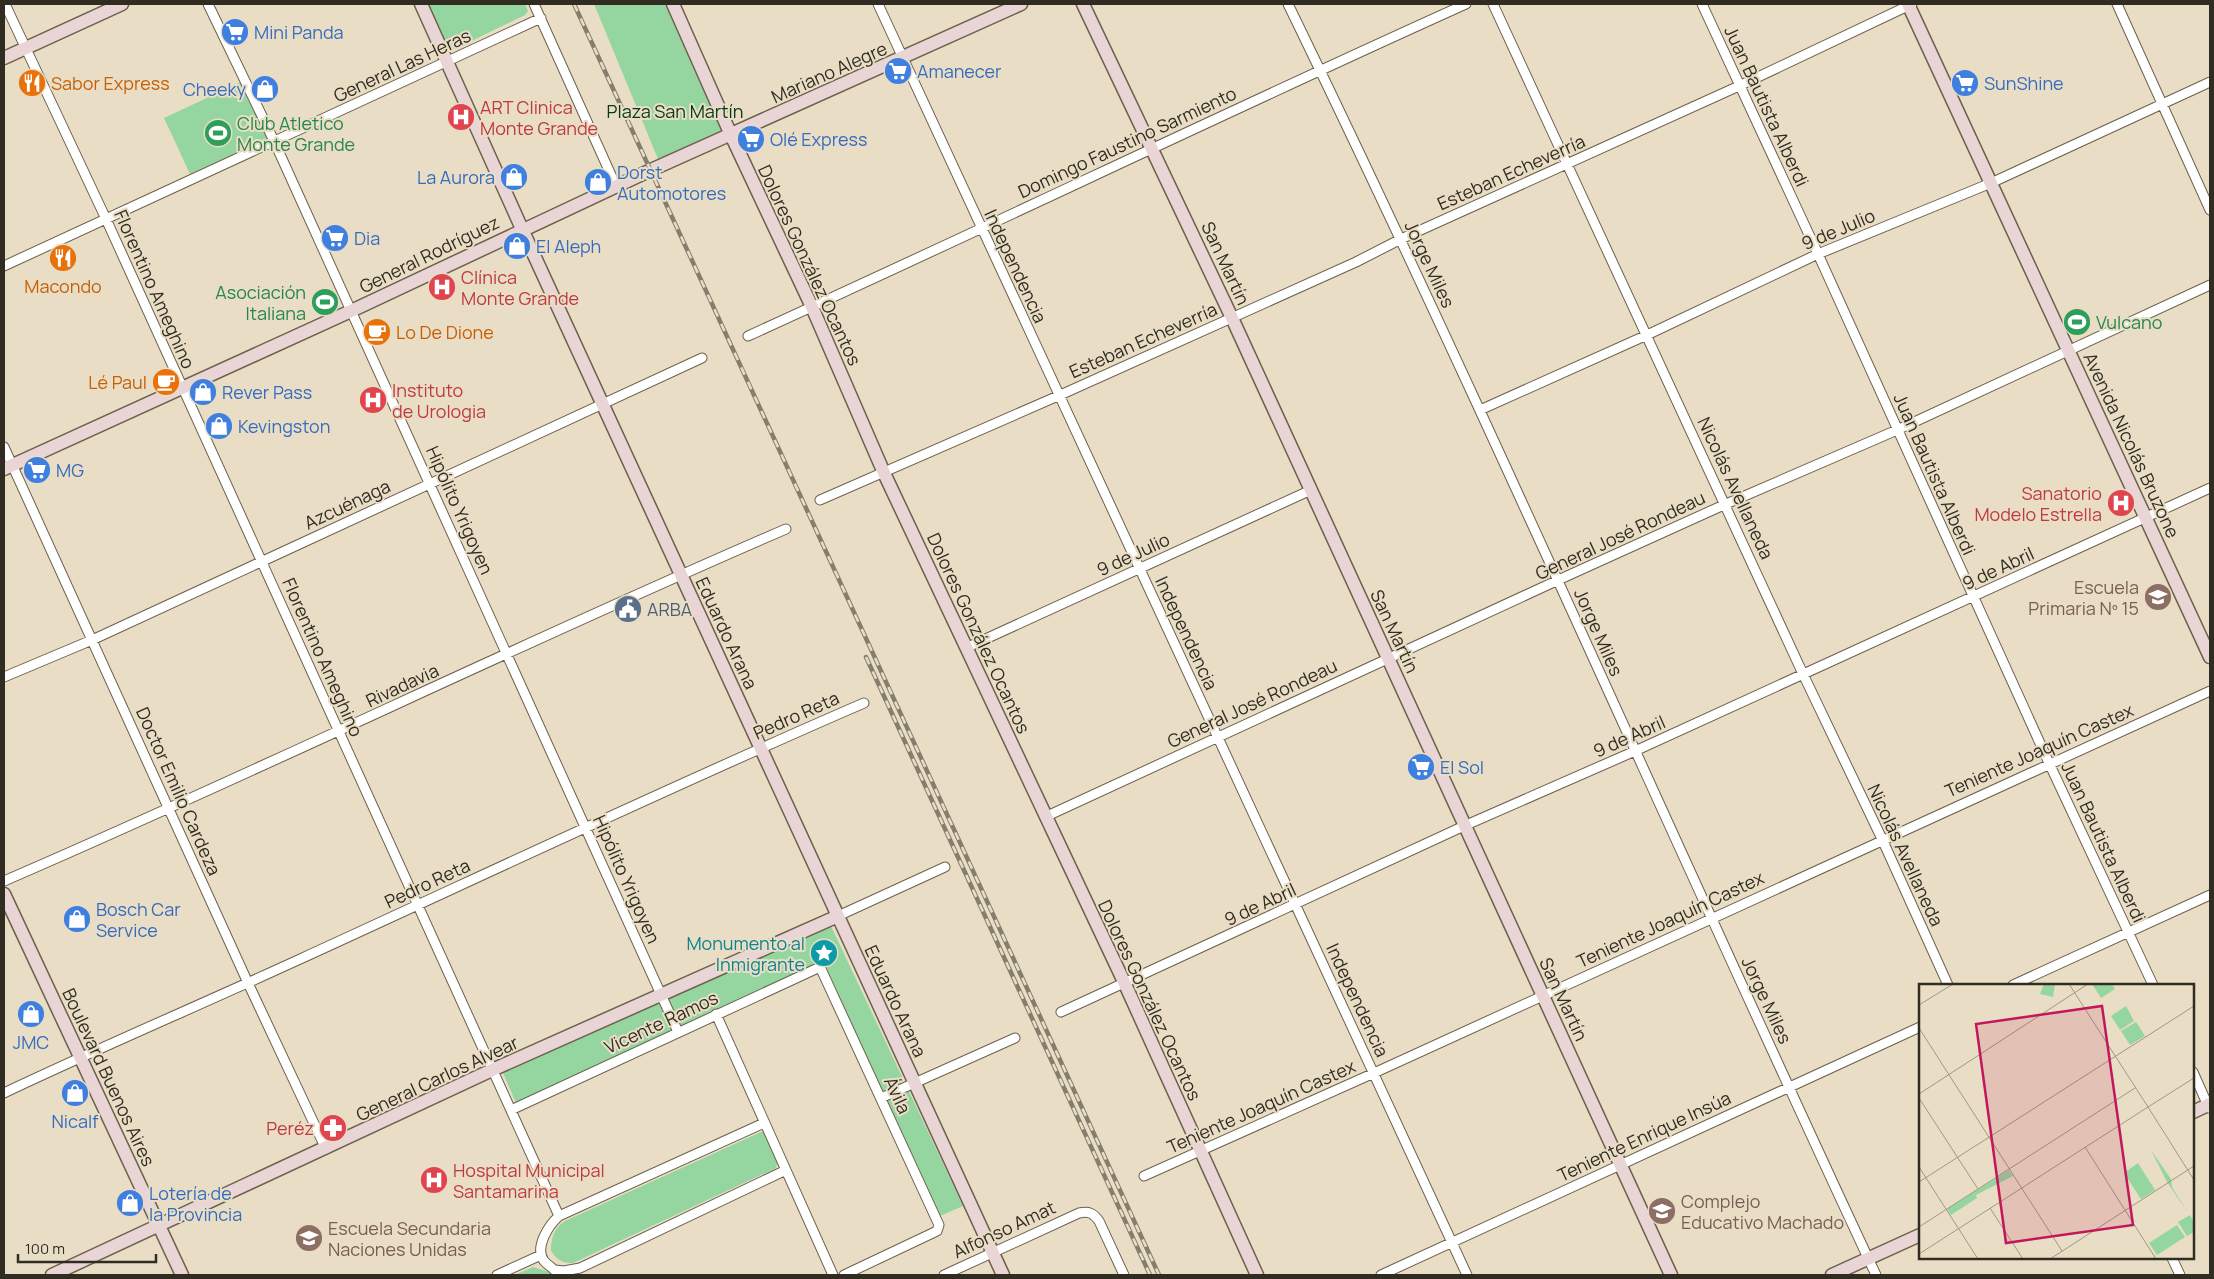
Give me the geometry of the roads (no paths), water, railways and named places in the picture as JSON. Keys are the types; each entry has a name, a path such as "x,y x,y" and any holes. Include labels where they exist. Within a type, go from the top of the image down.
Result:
{"street":[{"name":"Florentino Ameghino","path":"5,4 106,219 559,1216"},
{"path":"4,58 122,4"},
{"name":"Hipólito Yrigoyen","path":"208,4 274,141 678,1032"},
{"name":"Eduardo Arana","path":"421,4 522,229 1003,1275"},
{"path":"534,4 616,186"},
{"name":"Dolores González Ocantos","path":"673,4 731,135 812,307 884,473 968,647 1258,1275"},
{"name":"Independencia","path":"878,4 981,230 1218,736 1467,1275"},
{"name":"Mariano Alegre","path":"651,170 1021,4"},
{"name":"San Martín","path":"1083,4 1232,318 1671,1275"},
{"name":"Jorge Miles","path":"1288,4 1401,239 1876,1275"},
{"name":"Domingo Faustino Sarmiento","path":"748,336 981,230 1152,147 1466,4"},
{"name":"Nicolás Avellaneda","path":"1493,4 1566,165 1726,504 1803,674 1882,839 1948,984"},
{"name":"Juan Bautista Alberdi","path":"1702,4 1818,254 2049,763 2153,984"},
{"name":"Esteban Echeverría","path":"820,500 1058,396 1356,262 1401,239 1739,86 1910,4"},
{"name":"Avenida Nicolás Bruzone","path":"1910,4 1990,183 2210,657"},
{"path":"2117,4 2210,210"},
{"name":"General Las Heras","path":"4,266 541,18"},
{"name":"9 de Julio","path":"1480,410 1647,335 1818,254 1990,183 2210,82"},
{"name":"General Rodríguez","path":"8,468 351,311 651,170"},
{"name":"General José Rondeau","path":"1045,817 1558,580 1726,504 1897,430 2210,285"},
{"name":"Azcuénaga","path":"4,678 92,640 702,358"},
{"name":"Doctor Emilio Cardeza","path":"4,447 8,468 92,640 248,983 326,1149"},
{"name":"9 de Abril","path":"1061,1012 1296,906 1464,826 1635,751 2210,488"},
{"name":"9 de Julio","path":"968,647 1311,490"},
{"name":"Rivadavia","path":"4,881 169,810 681,574 786,529"},
{"name":"Teniente Joaquín Castex","path":"1144,1176 1374,1074 1882,839 2210,691"},
{"name":"Pedro Reta","path":"4,1093 864,702"},
{"path":"838,916 945,867"},
{"name":"Boulevard Buenos Aires","path":"4,894 182,1275"},
{"path":"2015,984 2210,895"},
{"name":"General Carlos Alvear","path":"52,1275 159,1224 326,1149 492,1070 838,916"},
{"name":"Vicente Ramos","path":"511,1110 818,968 823,972"},
{"name":"Ávila","path":"823,972 938,1220 937,1231 844,1275"},
{"path":"716,1014 833,1275"},
{"name":"Teniente Enrique Insúa","path":"1381,1275 1919,1028"},
{"path":"881,1098 1016,1038"},
{"path":"2194,1074 2209,1107 2194,1112"},
{"path":"764,1123 559,1216 547,1230 541,1255 544,1261 556,1273 580,1268 786,1170"},
{"name":"Alfonso Amat","path":"944,1275 1079,1213 1088,1211 1099,1221 1124,1275"},
{"path":"1832,1275 1919,1235"},
{"path":"498,1275 541,1255"},
{"path":"2172,1259 2180,1275"}],"railway":[{"path":"574,4 1159,1275"},
{"path":"866,657 1150,1275"}],"place":[{"name":"Mini Panda","path":"235,32"},
{"name":"Amanecer","path":"898,71"},
{"name":"Sabor Express","path":"32,83"},
{"name":"SunShine","path":"1965,83"},
{"name":"Cheeky","path":"265,89"},
{"name":"ART Clinica Monte Grande","path":"461,117"},
{"name":"Club Atletico Monte Grande","path":"218,133"},
{"name":"Olé Express","path":"751,139"},
{"name":"La Aurora","path":"514,177"},
{"name":"Dorst Automotores","path":"598,182"},
{"name":"Dia","path":"335,238"},
{"name":"El Aleph","path":"517,246"},
{"name":"Macondo","path":"63,258"},
{"name":"Clínica Monte Grande","path":"442,287"},
{"name":"Asociación Italiana","path":"325,302"},
{"name":"Vulcano","path":"2077,322"},
{"name":"Lo De Dione","path":"377,332"},
{"name":"Lé Paul","path":"166,382"},
{"name":"Rever Pass","path":"203,392"},
{"name":"Instituto de Urologia","path":"373,400"},
{"name":"Kevingston","path":"219,426"},
{"name":"MG","path":"37,470"},
{"name":"Sanatorio Modelo Estrella","path":"2121,503"},
{"name":"Escuela Primaria Nº 15","path":"2158,597"},
{"name":"ARBA","path":"628,609"},
{"name":"El Sol","path":"1421,767"},
{"name":"Bosch Car Service","path":"77,919"},
{"name":"Monumento al Inmigrante","path":"824,953"},
{"name":"JMC","path":"31,1014"},
{"name":"Nicalf","path":"75,1093"},
{"name":"Peréz","path":"333,1128"},
{"name":"Hospital Municipal Santamarina","path":"434,1180"},
{"name":"Lotería de la Provincia","path":"130,1203"},
{"name":"Complejo Educativo Machado","path":"1662,1211"},
{"name":"Escuela Secundaria Naciones Unidas","path":"309,1238"}],"park label":[{"name":"Plaza San Martín","path":"675,111"}]}
